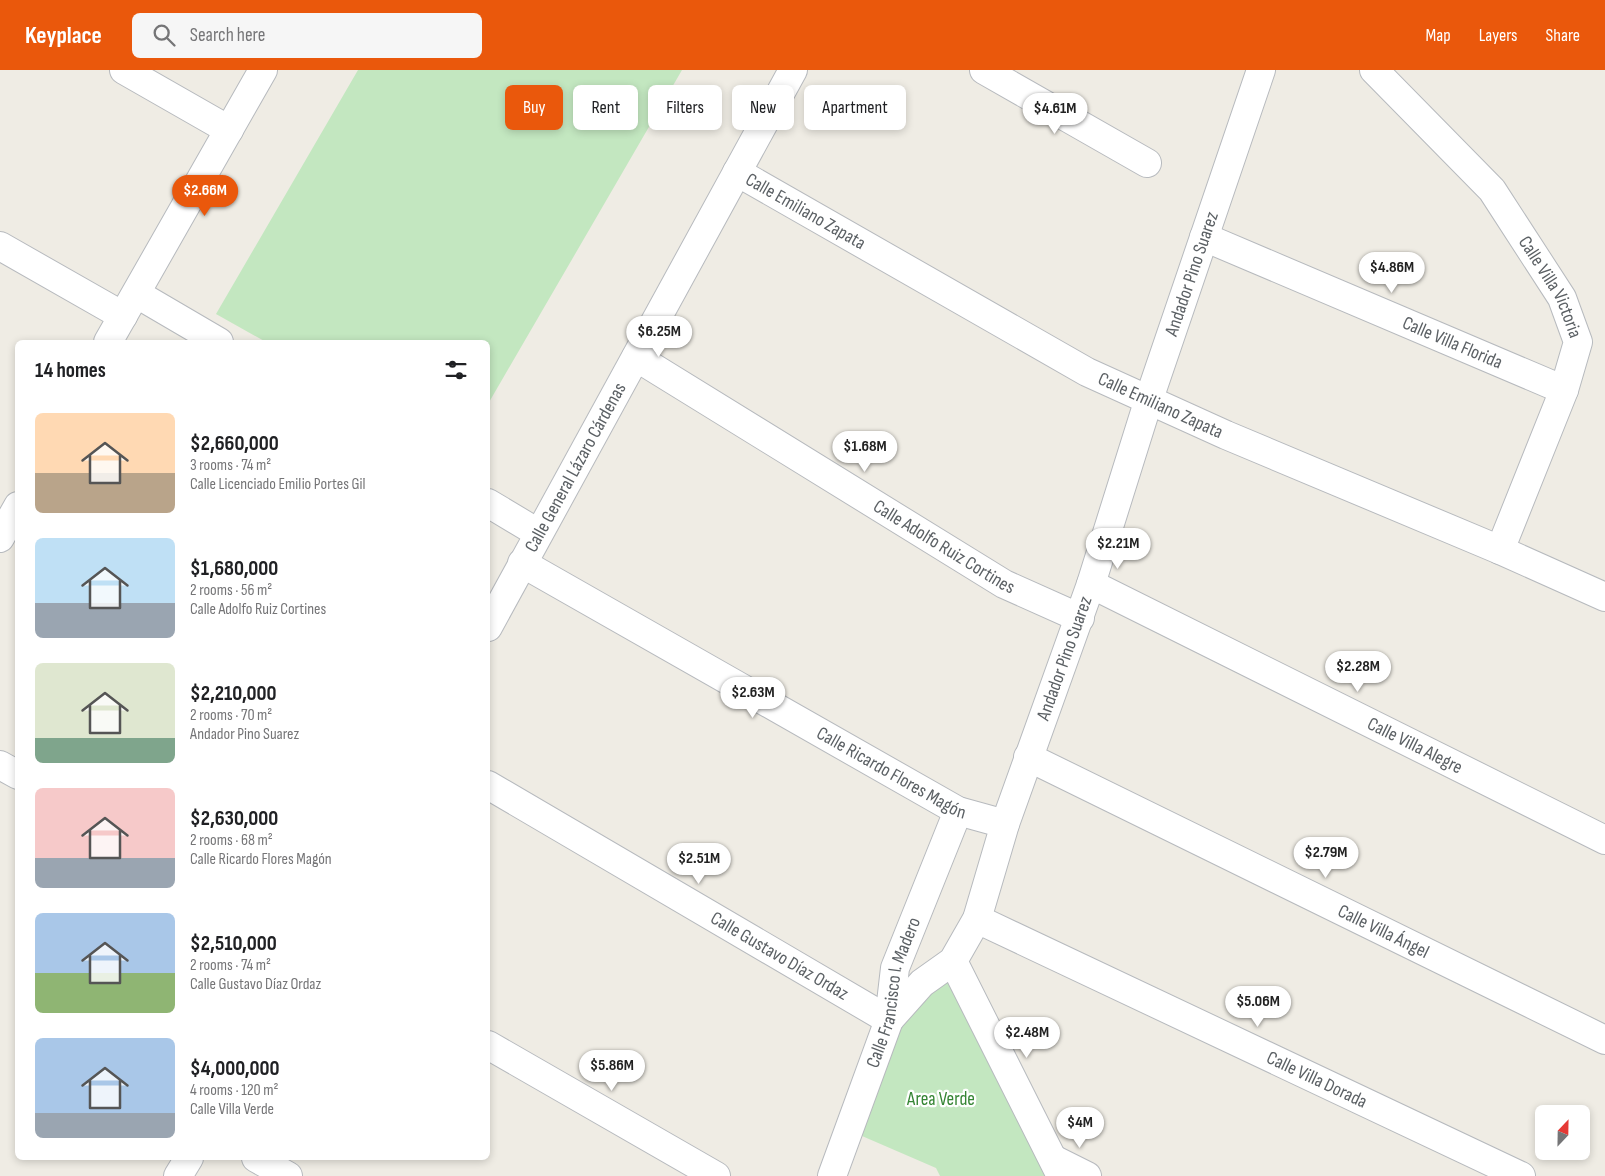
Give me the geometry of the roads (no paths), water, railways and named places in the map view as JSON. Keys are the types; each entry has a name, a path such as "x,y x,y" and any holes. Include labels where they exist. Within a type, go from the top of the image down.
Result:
{"street":[{"path":"124,70 229,130"},
{"path":"109,340 263,70"},
{"name":"Calle General Lázaro Cárdenas","path":"490,623 794,70"},
{"path":"984,70 1147,163"},
{"name":"Andador Pino Suarez","path":"889,1020 922,983 953,961 977,919 1005,824 1092,584 1149,398 1261,70"},
{"name":"Calle Villa Victoria","path":"1374,70 1492,190 1562,298 1578,342 1564,390 1500,550"},
{"name":"Calle Emiliano Zapata","path":"738,172 1088,372 1226,434 1500,550 1605,597"},
{"name":"Calle Villa Florida","path":"1204,237 1564,390"},
{"path":"0,246 123,316"},
{"path":"137,294 216,340"},
{"name":"Calle Adolfo Ruiz Cortines","path":"636,357 1004,584 1080,618"},
{"path":"490,504 538,533"},
{"path":"0,538 15,511"},
{"name":"Calle Ricardo Flores Magón","path":"522,563 958,811 1005,824"},
{"name":"Calle Villa Alegre","path":"1092,584 1605,840"},
{"name":"Calle Villa Ángel","path":"1028,757 1605,1040"},
{"path":"0,765 15,773"},
{"name":"Calle Gustavo Díaz Ordaz","path":"490,786 889,1020"},
{"name":"Calle Francisco I. Madero","path":"832,1176 889,1020 895,968 958,811"},
{"name":"Calle Villa Dorada","path":"977,919 1521,1176"},
{"path":"953,961 1058,1168 1087,1176"},
{"path":"490,1046 716,1176"},
{"path":"178,1176 188,1160"},
{"path":"260,1160 288,1176"}],"park label":[{"name":"Area Verde","path":"941,1099"}]}
